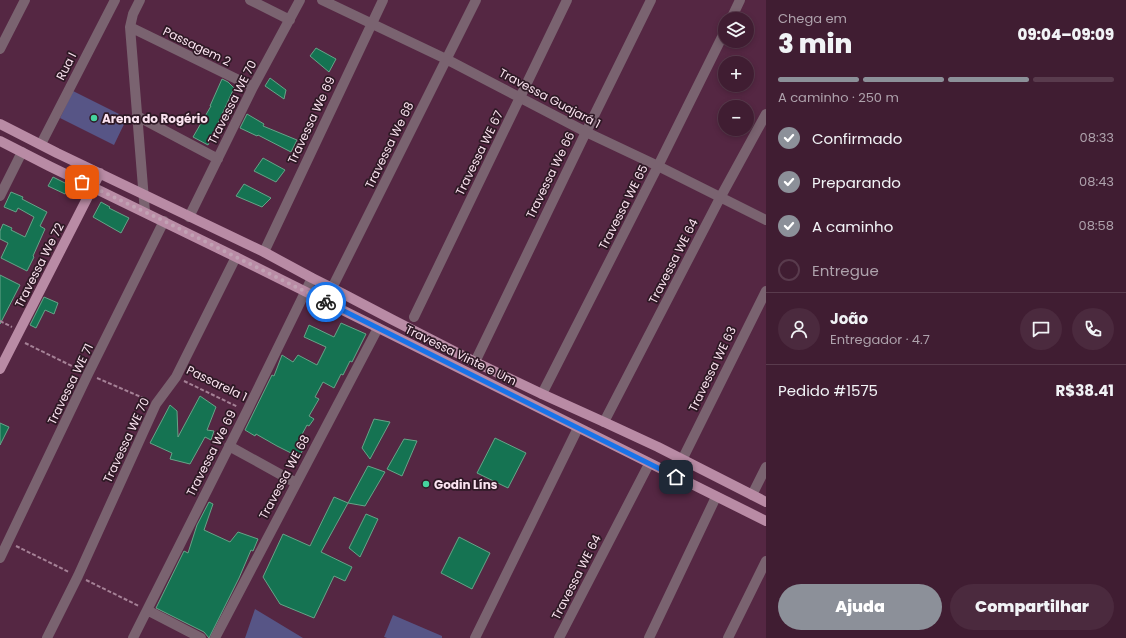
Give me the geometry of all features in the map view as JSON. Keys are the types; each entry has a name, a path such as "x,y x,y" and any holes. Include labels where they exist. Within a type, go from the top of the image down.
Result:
{"main road":[{"name":"Travessa Vinte e Um","path":"0,124 57,153 264,252 475,362 604,422 766,502"},
{"name":"Travessa Vinte e Um","path":"0,141 277,277 766,522"},
{"name":"Travessa We 72","path":"0,369 100,173"},
{"path":"277,277 284,263"},
{"path":"360,319 367,305"}],"street":[{"path":"0,49 25,0"},
{"name":"Rua I","path":"41,144 115,0"},
{"path":"140,0 133,14 130,27 145,212"},
{"path":"250,0 290,20"},
{"name":"Travessa WE 70","path":"189,217 253,87 300,0"},
{"name":"Travessa Guajará 1","path":"322,0 446,59 520,96 586,132 766,220"},
{"name":"Travessa We 69","path":"264,252 382,0"},
{"name":"Travessa We 68","path":"325,301 476,0"},
{"name":"Travessa WE 67","path":"414,316 567,0"},
{"name":"Travessa We 66","path":"475,362 651,0"},
{"path":"734,12 740,0"},
{"name":"Passagem 2","path":"130,27 253,87"},
{"name":"Travessa WE 65","path":"542,394 718,45"},
{"name":"Travessa WE 64","path":"604,422 720,198 766,114"},
{"path":"137,116 218,159"},
{"path":"0,196 22,152"},
{"name":"Travessa WE 71","path":"0,558 88,374 164,221"},
{"name":"Travessa WE 70","path":"47,638 78,576 156,404 176,377 236,257"},
{"name":"Travessa We 69","path":"132,638 247,412 312,278"},
{"name":"Travessa WE 63","path":"682,460 766,290"},
{"name":"Travessa WE 68","path":"215,638 378,328"},
{"path":"476,638 578,428"},
{"path":"229,446 296,483"},
{"name":"Travessa WE 64","path":"559,638 649,464"},
{"path":"752,495 766,467"},
{"path":"648,638 716,497"},
{"path":"728,638 766,560"},
{"path":"147,610 201,638"}],"path":[{"name":"Passarela 1","path":"176,377 247,412"}],"shaded area":[{"name":"Arena do Rogério","path":"73,91 127,118 114,145 60,118"},
{"path":"255,609 303,638 245,638"},
{"path":"393,615 442,636 442,638 384,637"}],"building":[{"path":"316,48 336,59 329,72 310,56"},
{"path":"270,78 286,90 284,99 265,86"},
{"path":"222,79 234,88 208,145 193,137 211,106"},
{"path":"247,114 264,124 263,126 297,140 291,152 258,135 257,136 240,128"},
{"path":"263,158 285,170 276,182 254,171"},
{"path":"53,177 69,185 65,194 48,186"},
{"path":"244,184 271,198 262,207 236,196"},
{"path":"11,192 23,197 22,199 47,212 40,226 45,229 27,271 1,258 8,243 0,239 0,231 3,224 25,237 34,217 18,208 16,212 4,207"},
{"path":"101,202 110,207 109,208 129,218 121,233 93,217"},
{"path":"0,275 20,285 0,324"},
{"path":"44,297 58,303 54,314 45,310 36,328 30,325"},
{"path":"341,323 366,334 352,362 350,361 343,375 341,374 334,388 323,382 315,397 319,399 309,416 314,419 309,426 307,425 299,440 306,444 299,457 256,434 255,436 245,430 272,375 274,376 282,355 293,362 298,355 317,365 326,347 304,337 309,325 334,337"},
{"path":"200,396 216,407 207,430 214,431 211,440 205,437 190,464 170,459 172,453 150,443 170,405 177,411 178,437"},
{"path":"374,419 390,422 370,459 362,448"},
{"path":"0,423 9,427 0,445"},
{"path":"495,438 526,453 508,488 477,473"},
{"path":"404,439 417,441 402,476 387,469"},
{"path":"368,466 385,472 365,506 348,503"},
{"path":"334,497 348,503 321,552 352,567 345,581 334,576 314,618 280,604 263,577 283,534 310,546"},
{"path":"209,502 213,504 204,530 230,542 238,532 258,539 253,551 251,550 239,578 209,638 204,632 156,608 184,551 188,553 197,525"},
{"path":"366,514 378,519 360,557 349,548"},
{"path":"459,537 490,553 472,589 441,573"}],"way so far":[{"path":"82,182 326,302"}],"place":[{"name":"Arena do Rogério","path":"94,118"},
{"name":"Godin Líns","path":"426,484"}],"route":[{"path":"326,302 676,477"}]}
